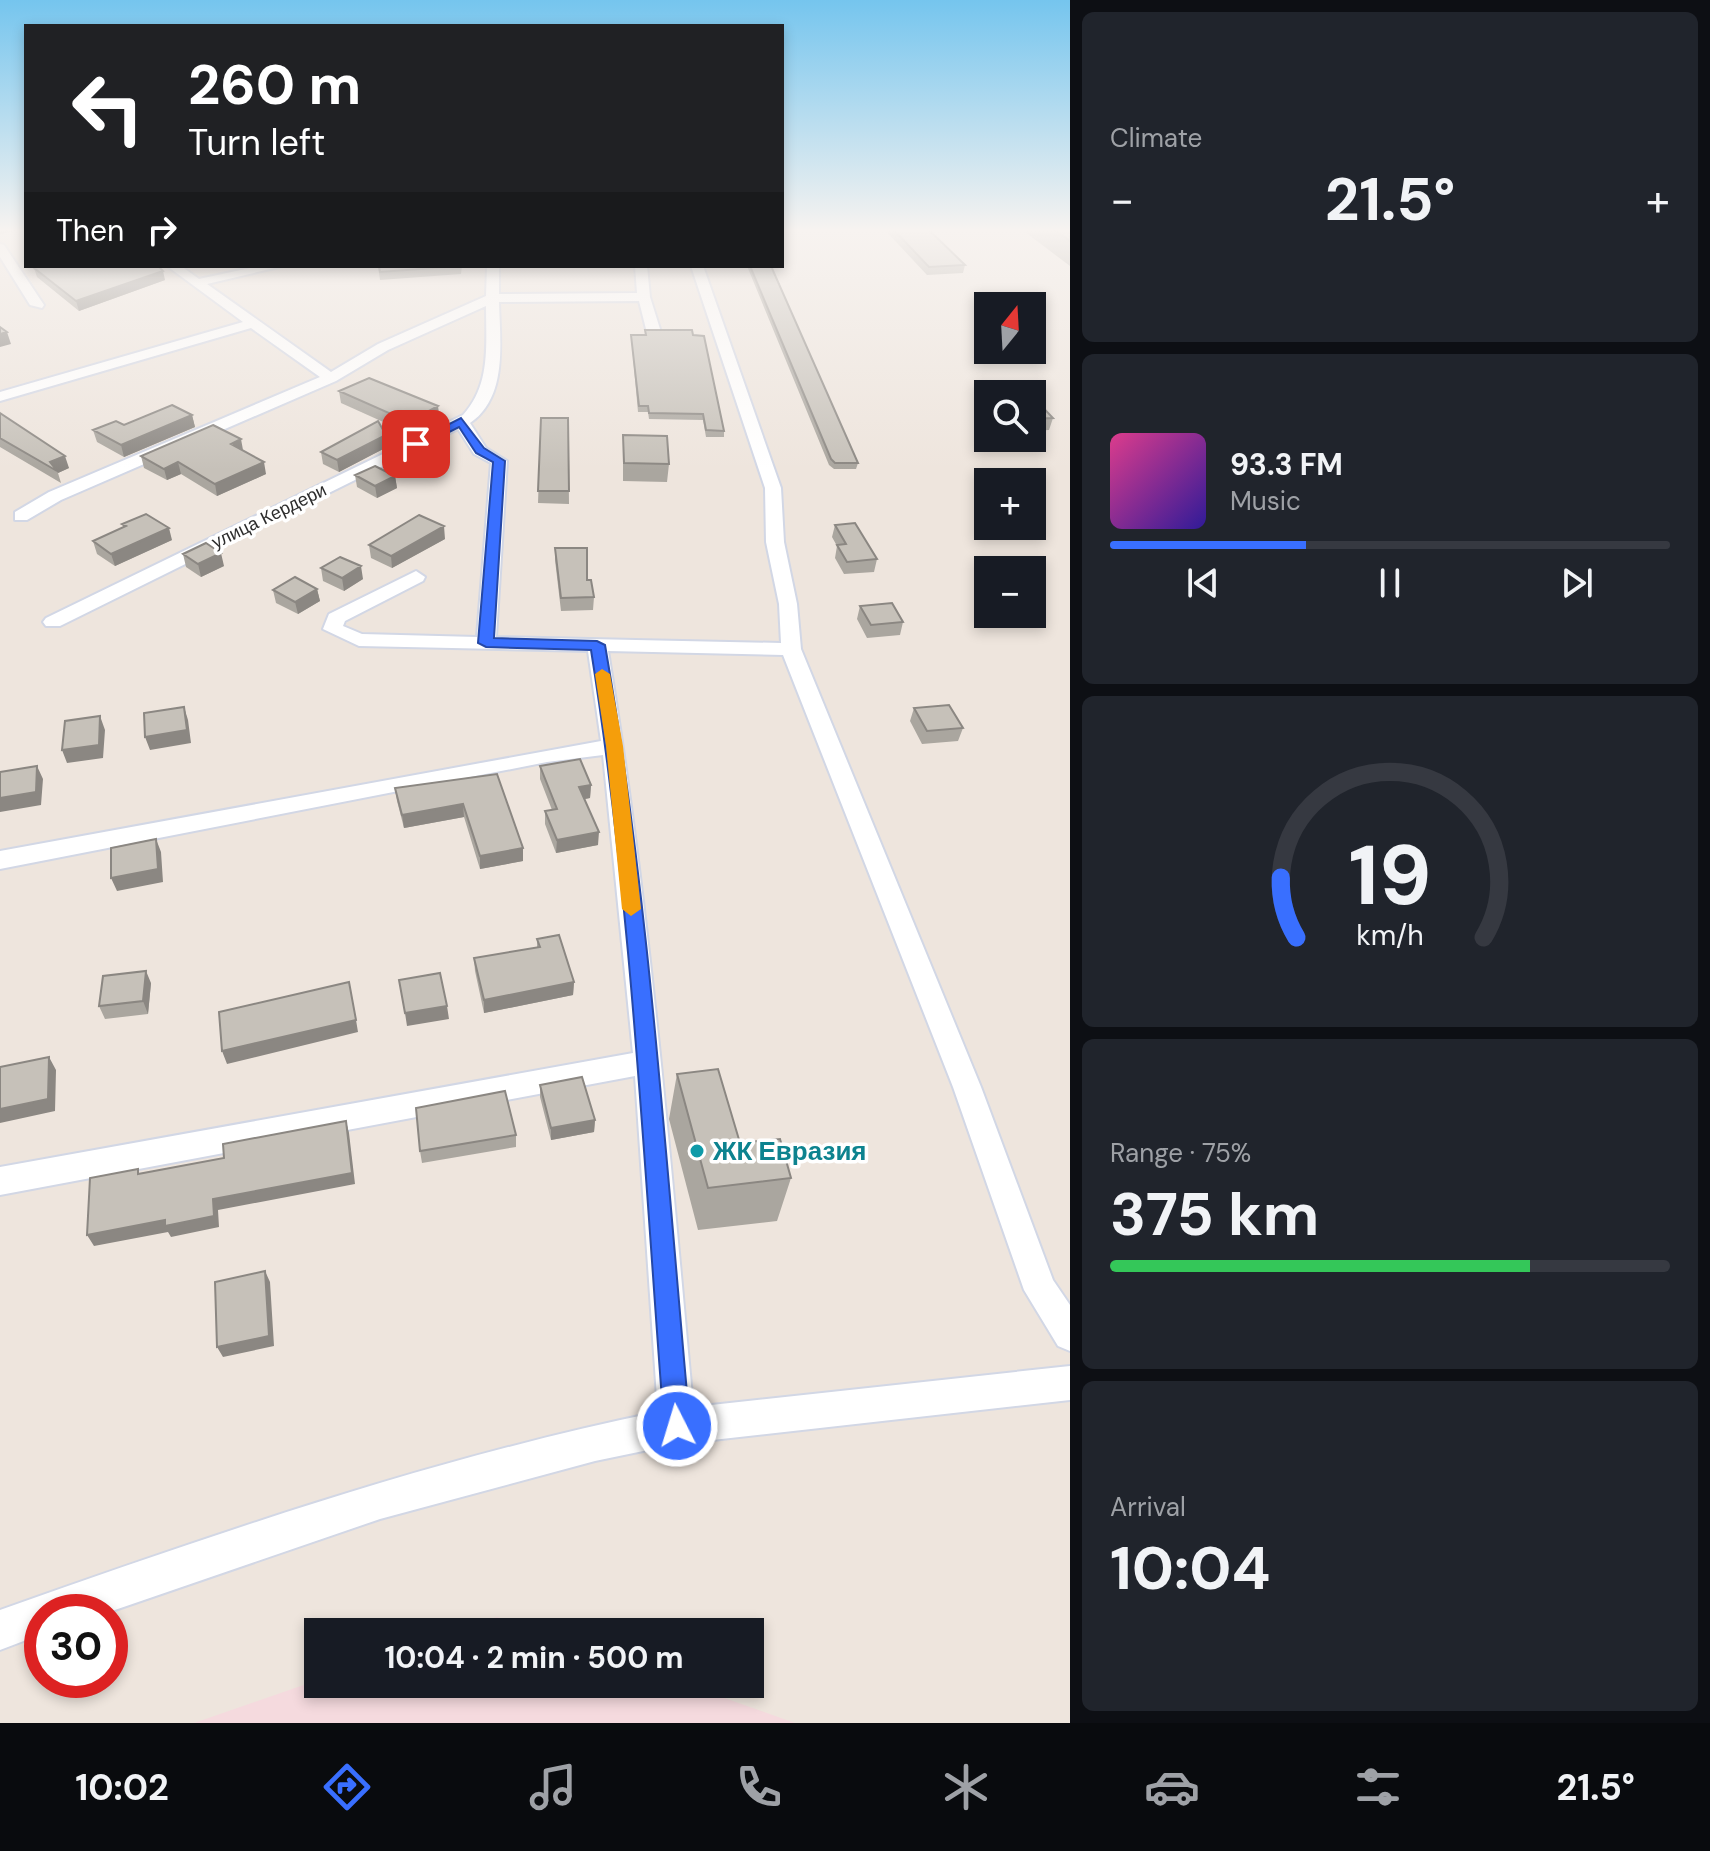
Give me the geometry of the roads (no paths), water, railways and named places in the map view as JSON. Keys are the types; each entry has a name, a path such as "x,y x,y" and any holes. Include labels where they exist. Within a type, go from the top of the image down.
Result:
{"street":[{"path":"231,309 331,378"},
{"path":"21,516 55,496 331,378 383,347 467,309"},
{"name":"улица Кердери","path":"53,622 461,421 482,407 492,370 492,309"},
{"path":"647,309 653,329"},
{"path":"712,309 773,488 775,542 788,604 791,649 967,1087 1040,1290 1070,1334"},
{"path":"0,397 250,324"},
{"path":"461,421 480,451 499,461 486,643"},
{"path":"416,577 336,618 333,629 359,640 791,649"},
{"path":"597,645 614,746 647,1062 677,1426"},
{"path":"0,860 547,755 614,746"},
{"path":"0,1181 647,1062"},
{"path":"105,1594 380,1501 595,1443 677,1426 1070,1383"},
{"path":"0,1630 24,1621"}],"place":[{"name":"ЖК Евразия","path":"697,1151"}]}
